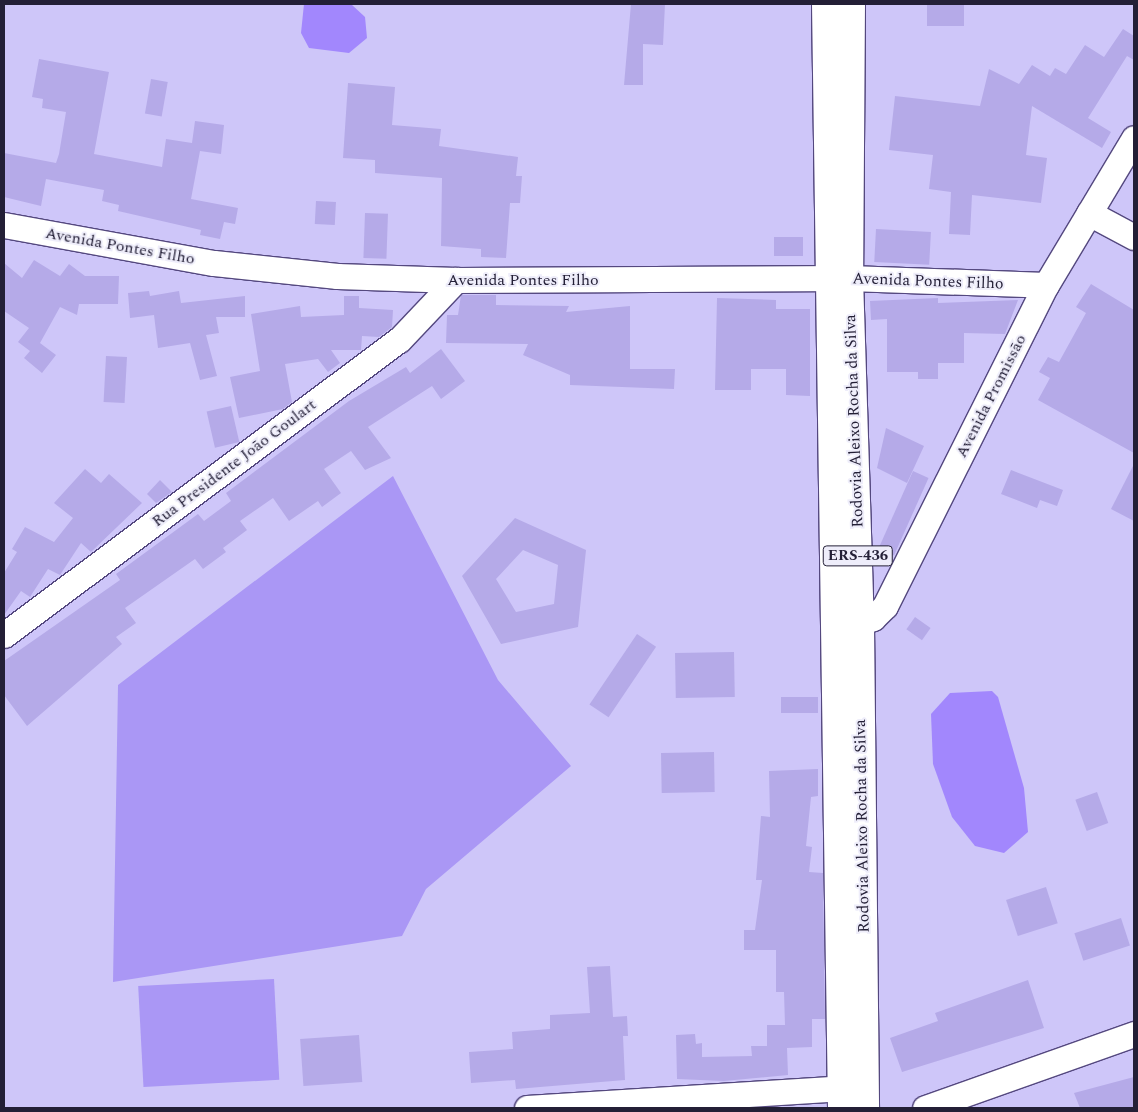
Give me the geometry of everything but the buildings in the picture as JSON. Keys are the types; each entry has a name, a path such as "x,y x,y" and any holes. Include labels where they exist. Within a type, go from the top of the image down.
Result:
{"main road":[{"name":"Rodovia Aleixo Rocha da Silva","path":"826,4 838,278 860,625 853,1098"},
{"name":"Rodovia Aleixo Rocha da Silva","path":"851,4 838,278 832,631 853,1098"}],"street":[{"name":"Avenida Promissão","path":"832,631 860,625 885,606 1046,285 1134,138"},
{"path":"1089,213 1134,237"},
{"name":"Avenida Pontes Filho","path":"4,225 214,264 337,276 456,280 838,278 1046,285"},
{"name":"Rua Presidente João Goulart","path":"4,635 399,340 456,280"},
{"path":"925,1108 1134,1034"},
{"path":"527,1108 853,1098"}],"shaded area":[{"path":"304,4 351,4 365,17 367,38 349,53 309,48 301,33"},
{"path":"393,476 498,680 571,766 426,889 402,936 113,982 118,685"},
{"path":"992,691 998,697 1024,788 1028,832 1004,853 975,846 952,817 933,764 931,714 950,693"},
{"path":"274,979 279,1080 143,1087 138,986"}]}
